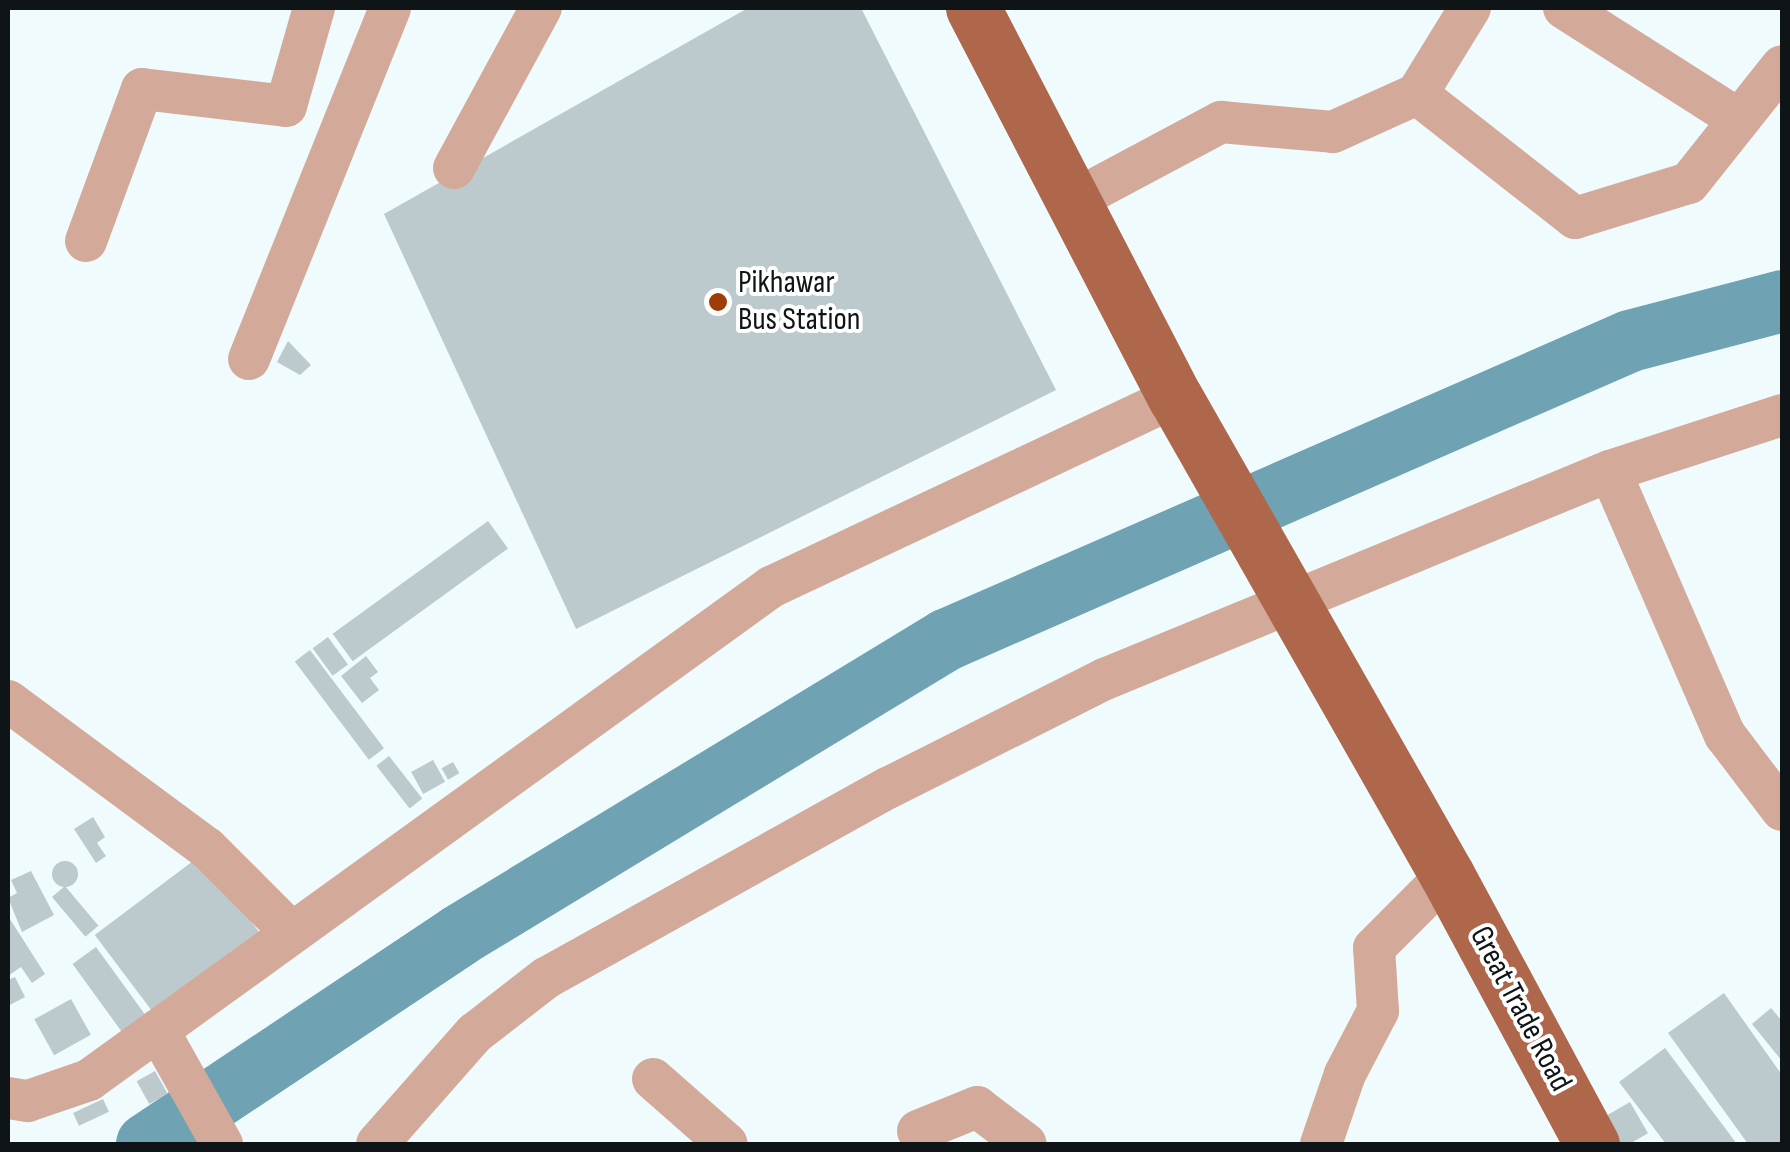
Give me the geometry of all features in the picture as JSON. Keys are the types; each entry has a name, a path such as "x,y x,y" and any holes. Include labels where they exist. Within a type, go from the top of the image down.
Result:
{"main road":[{"name":"Great Trade Road","path":"973,8 1174,397 1447,875 1592,1144"}],"street":[{"path":"86,241 142,89 286,106 314,8"},
{"path":"250,359 390,8"},
{"path":"454,168 540,8"},
{"path":"1073,201 1221,122 1333,132 1418,94 1470,8"},
{"path":"1564,8 1738,120"},
{"path":"1418,94 1575,218 1689,183 1782,66"},
{"path":"8,1098 28,1101 89,1080 162,1038 290,931 772,587 1174,397"},
{"path":"378,1144 475,1033 546,978 665,907 1105,679 1610,471 1782,415"},
{"path":"1610,471 1725,734 1782,810"},
{"path":"8,700 207,848 290,931"},
{"path":"1321,1144 1346,1074 1378,1011 1374,948 1447,875"},
{"path":"162,1038 222,1144"},
{"path":"652,1079 727,1144"},
{"path":"918,1131 977,1107 1026,1144"}],"building":[{"name":"Pikhawar Bus Station","path":"748,8 861,8 1056,390 576,629 384,214"},
{"path":"288,341 311,365 300,375 277,362"},
{"path":"488,521 508,549 353,661 333,634"},
{"path":"328,637 348,665 333,676 313,648"},
{"path":"310,650 384,748 369,760 295,661"},
{"path":"366,656 378,672 370,678 379,690 362,703 341,676"},
{"path":"389,756 422,799 410,808 376,766"},
{"path":"433,760 445,782 423,794 411,772"},
{"path":"453,762 459,773 448,780 442,768"},
{"path":"93,817 105,837 97,843 106,856 96,863 74,829"},
{"path":"201,855 262,936 156,1017 95,935"},
{"path":"65,861 74,865 78,874 74,883 65,887 56,883 52,874 56,865"},
{"path":"31,871 54,915 22,932 8,898 17,893 11,880"},
{"path":"65,886 98,926 85,937 52,897"},
{"path":"8,916 45,974 32,983 21,967 8,976"},
{"path":"96,947 145,1015 122,1032 73,964"},
{"path":"15,977 25,997 8,1006 8,980"},
{"path":"1724,993 1782,1075 1782,1144 1748,1144 1668,1033"},
{"path":"71,999 91,1035 54,1055 34,1019"},
{"path":"1771,1008 1782,1021 1782,1061 1752,1024"},
{"path":"1665,1048 1737,1144 1666,1144 1619,1082"},
{"path":"155,1071 168,1094 149,1104 137,1081"},
{"path":"103,1099 109,1112 79,1126 73,1113"},
{"path":"1630,1102 1648,1133 1629,1144 1621,1144 1605,1116"}],"waterway":[{"path":"147,1144 460,935 946,640 1630,341 1782,301"}],"place":[{"name":"Pikhawar Bus Station","path":"718,302"}]}
